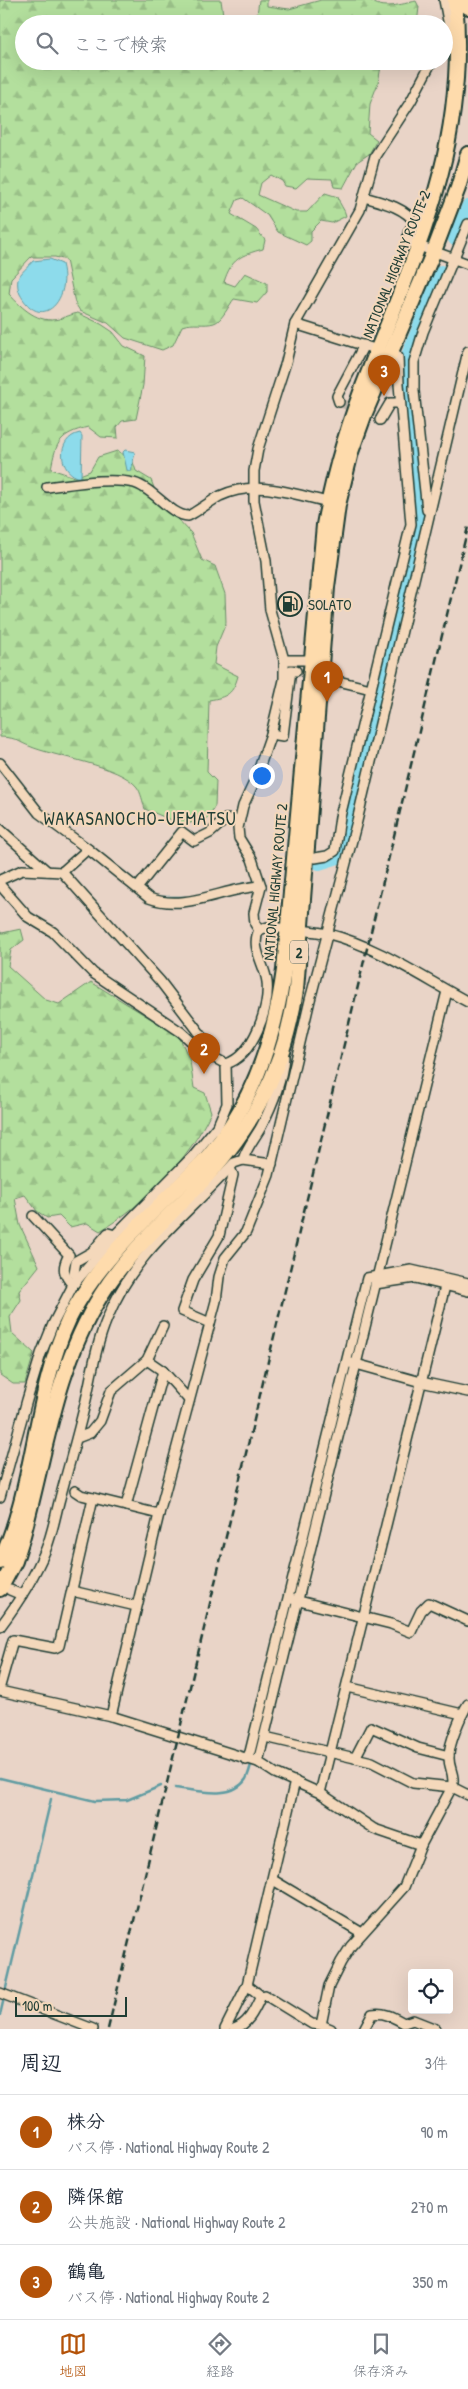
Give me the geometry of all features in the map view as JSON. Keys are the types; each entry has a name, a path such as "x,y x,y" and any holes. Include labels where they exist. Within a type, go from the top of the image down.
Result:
{"highway":[{"name":"NATIONAL HIGHWAY ROUTE 2","path":"0,1562 15,1520 47,1380 70,1317 88,1284 104,1265 199,1166 225,1135 244,1105 264,1059 279,1004 294,930 331,546 338,505 351,452 428,249 462,124 465,88 464,51 456,0"},
{"path":"466,0 468,7"},
{"name":"NATIONAL HIGHWAY ROUTE 2","path":"5,1590 22,1539 60,1385 80,1330 114,1276 141,1244 228,1152 245,1130 270,1085 284,1049 296,990 294,930 310,660 320,553 328,502 347,432 378,350 458,188 468,154"}],"street":[{"path":"444,0 445,15"},
{"path":"259,930 255,924 254,913 261,886 252,859 240,838 239,821 242,806 256,780 271,734 284,680 284,660 269,599 268,570 254,501 254,471 258,449 286,362 295,324 360,210 374,156 411,101 427,70"},
{"path":"452,70 451,114 436,179 421,217 409,229 408,236 411,243 468,264"},
{"path":"364,197 390,205 411,217 415,223"},
{"path":"428,511 414,384 414,362 423,332 468,224"},
{"path":"295,324 378,350"},
{"path":"339,402 337,396 364,345"},
{"path":"315,858 327,856 335,851 341,818 411,524 400,403 398,357 392,348"},
{"path":"111,1716 159,1514 216,1301 221,1268 225,1258 246,1232 272,1164 468,351"},
{"path":"380,420 390,403 400,403"},
{"path":"47,487 113,481 134,483 148,489 180,514 188,516 235,489 266,488 328,502"},
{"path":"410,508 428,511"},
{"path":"284,660 310,660"},
{"path":"271,734 283,736 291,670 296,671"},
{"path":"334,680 371,689"},
{"path":"0,764 39,814 140,885 149,898 158,901 186,902 201,900 243,887 261,886"},
{"path":"341,818 355,821"},
{"path":"140,885 182,832 194,841 210,833 226,819 239,821"},
{"path":"0,829 47,871"},
{"path":"62,872 88,849"},
{"path":"0,880 22,870 62,872 160,981 205,1040 213,1058"},
{"path":"0,884 28,917 53,932 93,973 181,1032 213,1058 226,1064"},
{"path":"259,930 268,927 327,934 380,955 468,1002"},
{"path":"226,1064 242,1056 260,1027 267,998 267,982 255,942 259,930"},
{"path":"252,1761 250,1752 293,1600 353,1363 377,1280 447,991"},
{"path":"243,1160 245,1153 267,1115 283,1067 284,1049"},
{"path":"0,1497 41,1354 53,1324 76,1282 114,1235 192,1157 218,1125 227,1104 226,1064"},
{"path":"0,1627 22,1595 50,1537 114,1293 153,1244 234,1162 243,1160 272,1164"},
{"path":"210,1323 182,1311 193,1280 219,1236 234,1175 230,1168"},
{"path":"33,1216 69,1255 64,1269 65,1276 76,1282"},
{"path":"377,1280 418,1270 468,1283"},
{"path":"252,1761 265,1737 293,1600 368,1278 377,1280 415,1278 468,1291"},
{"path":"320,1793 348,1687 445,1286"},
{"path":"77,1438 90,1433 100,1421 111,1391 147,1360 163,1326"},
{"path":"147,1360 163,1371 190,1400"},
{"path":"353,1363 422,1382 468,1392"},
{"path":"126,1506 163,1371"},
{"path":"76,1491 80,1496 159,1514"},
{"path":"0,1686 13,1640 57,1649 93,1498"},
{"path":"5,1590 22,1595"},
{"path":"72,1591 136,1606"},
{"path":"293,1600 391,1624 411,1632 421,1611 429,1603 468,1621"},
{"path":"348,1687 462,1714"},
{"path":"0,1691 111,1716 252,1761 320,1793 374,1829 421,1845"},
{"path":"321,2025 329,1986 351,1946 400,1892 421,1845 452,1787 455,1778 449,1756 462,1714 468,1704"},
{"path":"355,1758 371,1727 418,1748 449,1756"},
{"path":"265,1737 372,1762 413,1783 452,1787 468,1794"},
{"path":"225,2029 247,1986 295,1781"},
{"path":"273,1880 362,1933"},
{"path":"247,1986 261,1996 265,1995 312,2024 331,2029"},
{"path":"4,1994 93,2029"},
{"path":"234,2029 243,2026 250,2018 261,1996"},
{"path":"364,2029 372,2014 377,2013 384,2013 404,2023 413,2020 436,2029"}],"green space":[{"path":"0,0 221,0 223,15 15,15 15,70 380,70 378,83 370,104 368,133 377,140 369,154 357,162 343,188 334,187 332,179 307,178 296,188 285,186 282,181 271,175 261,183 258,195 296,212 307,212 325,193 338,197 346,216 332,223 321,221 311,231 311,241 306,245 278,232 267,215 243,198 237,200 231,214 256,229 265,240 263,249 249,253 234,263 224,282 235,286 245,273 267,283 267,292 257,303 234,299 217,322 182,326 173,345 162,350 125,338 108,323 80,311 75,303 66,260 55,257 31,257 11,278 9,294 31,314 44,319 59,319 78,313 101,324 113,332 124,346 145,356 143,385 136,419 122,421 117,427 118,438 101,437 88,427 65,436 55,452 51,469 75,477 90,471 98,457 117,451 132,459 136,471 151,480 158,498 191,533 202,560 215,566 225,594 226,623 216,647 214,664 238,676 234,687 228,694 209,700 207,772 216,781 215,806 208,818 183,825 145,809 137,787 129,779 102,767 40,750 13,739 0,737"},
{"path":"259,0 267,0 267,6 289,9 321,0 370,0 386,6 416,1 419,7 418,15 257,15"},
{"path":"21,929 24,940 11,950 8,966 46,1000 59,1004 91,982 179,1036 190,1061 194,1088 205,1093 211,1112 202,1130 178,1164 133,1208 100,1231 87,1223 70,1227 59,1216 47,1218 37,1211 25,1195 15,1198 20,1225 39,1266 19,1291 21,1300 10,1317 12,1333 34,1353 25,1384 13,1384 0,1375 0,931 2,933"}],"water":[{"path":"50,259 62,264 63,289 59,300 53,307 45,311 37,311 28,305 20,294 18,279 33,261"},
{"path":"80,433 82,436 81,478 73,475 68,470 62,456 66,442 72,436"},
{"path":"125,450 135,452 131,472 127,470 123,452"}],"waterway":[{"path":"455,239 468,207"},
{"path":"319,863 338,857 342,844 420,514 405,383 407,358 441,272"},
{"path":"39,808 49,815"},
{"path":"113,864 138,883"},
{"path":"230,887 245,883"},
{"path":"273,883 278,883"},
{"path":"159,897 186,897"},
{"path":"329,1451 373,1281"},
{"path":"175,1788 203,1792 232,1790 240,1786 246,1779 254,1752"},
{"path":"0,1778 95,1801 127,1800 161,1786"},
{"path":"5,1992 51,1799"},
{"path":"0,2015 4,1998"}],"tunnel":[{"path":"339,402 380,420"},
{"path":"296,671 334,680"}],"railway":[{"path":"108,2029 468,527"}],"place":[{"name":"鶴亀","path":"384,396"},
{"name":"SOLATO","path":"290,604"},
{"name":"株分","path":"327,702"},
{"name":"隣保館","path":"204,1074"}],"district":[{"name":"WAKASANOCHO-UEMATSU","path":"140,818"}]}
